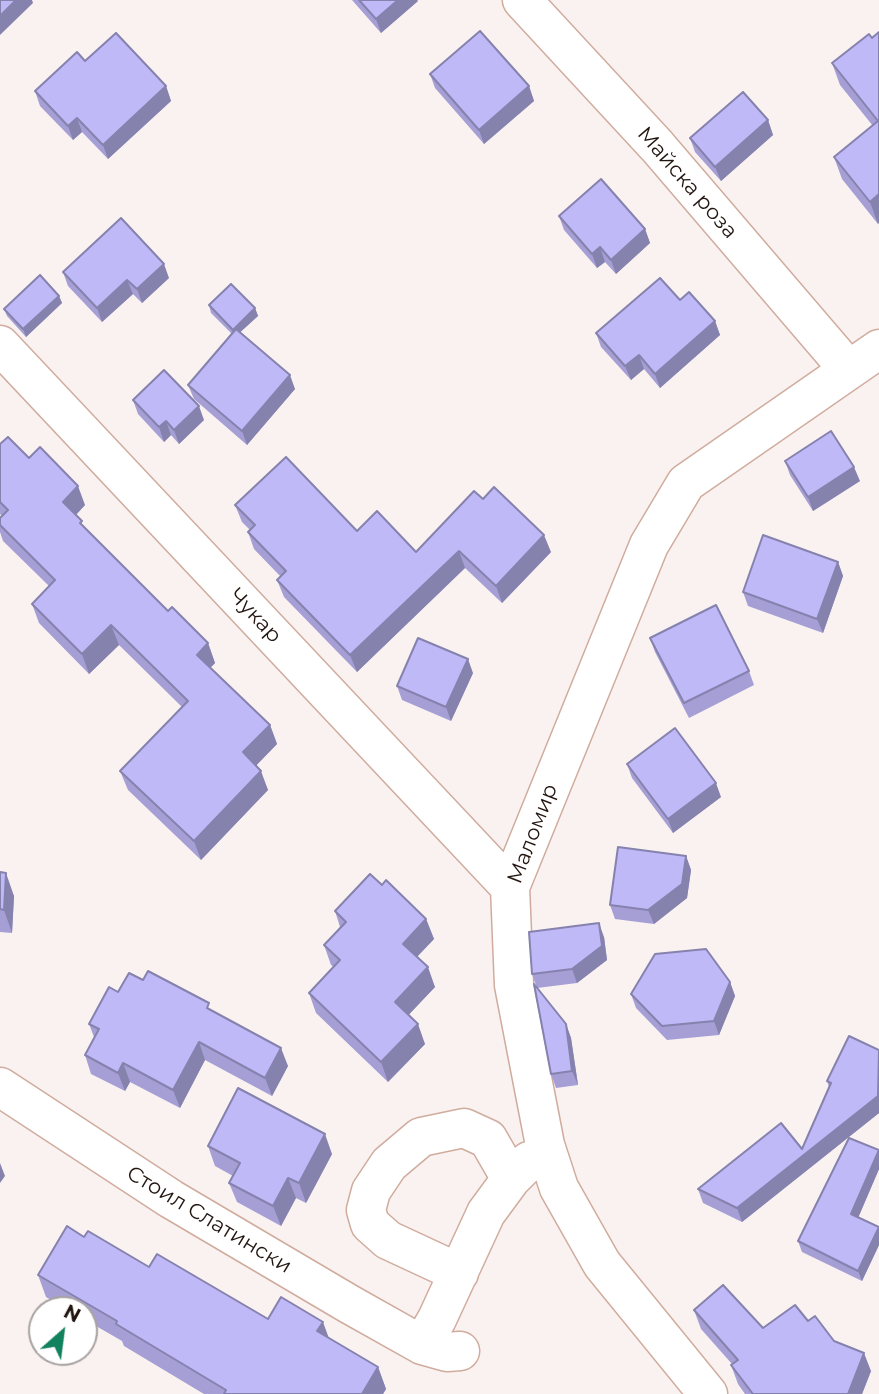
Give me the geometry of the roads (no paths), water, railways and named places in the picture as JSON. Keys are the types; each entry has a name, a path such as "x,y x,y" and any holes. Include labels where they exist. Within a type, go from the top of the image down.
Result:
{"street":[{"name":"Майска роза","path":"522,0 657,146 864,359"},
{"name":"Чукар","path":"0,345 510,887"},
{"name":"Маломир","path":"708,1394 602,1264 558,1188 545,1144 514,985 510,887 649,545 686,483 864,359"},
{"name":"Стоил Слатински","path":"0,1087 171,1199 422,1345 447,1352 460,1351"},
{"path":"458,1273 388,1240 370,1224 366,1210 371,1191 389,1164 421,1137 464,1128 488,1139 511,1179"},
{"path":"422,1345 486,1213 511,1179 545,1144"}]}
